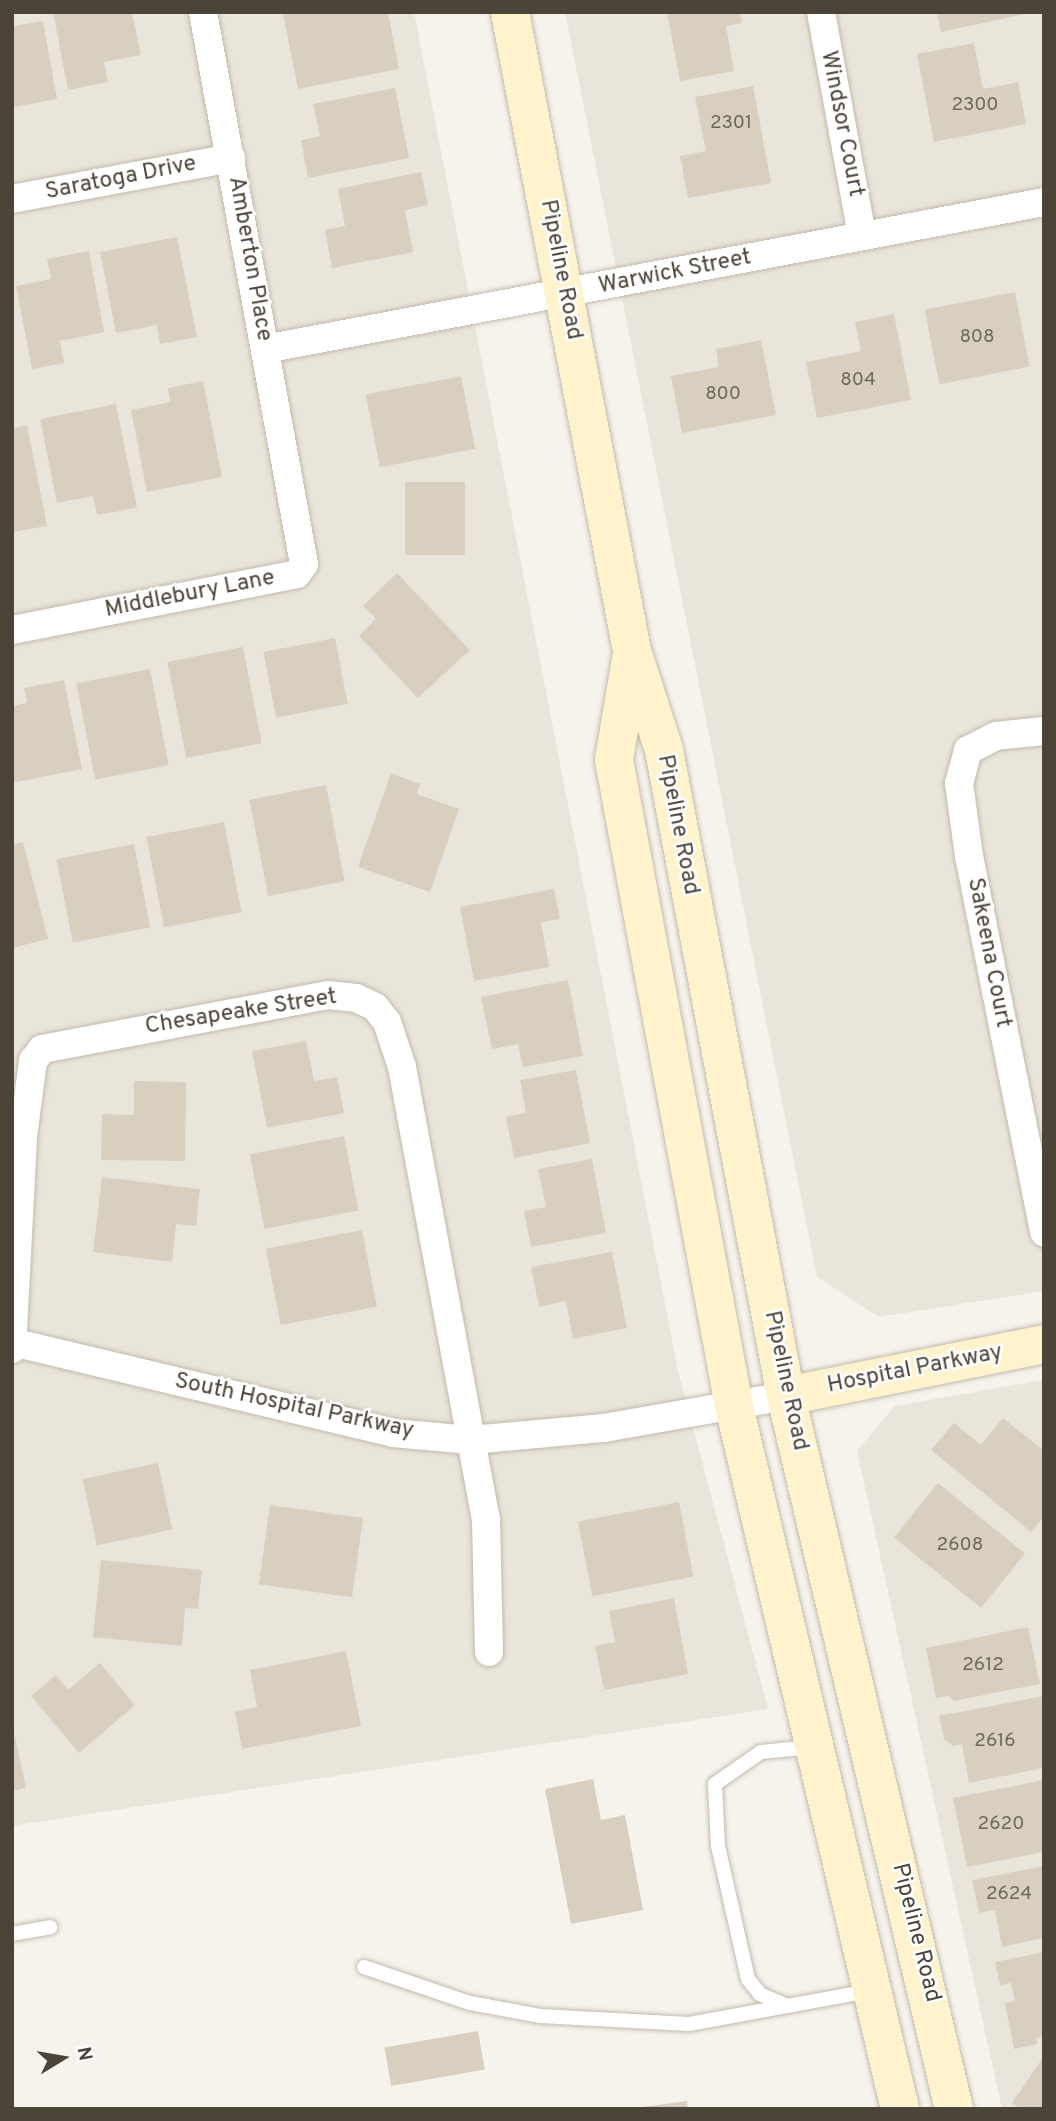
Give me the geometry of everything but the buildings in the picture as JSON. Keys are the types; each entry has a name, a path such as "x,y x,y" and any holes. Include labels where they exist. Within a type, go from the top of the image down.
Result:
{"main road":[{"name":"Pipeline Road","path":"510,12 632,651 664,750 786,1396 937,2025 954,2109"},
{"name":"Pipeline Road","path":"632,651 614,760 734,1406 900,2109"},
{"name":"Hospital Parkway","path":"786,1396 1044,1344"},
{"path":"885,2037 937,2025"}],"street":[{"name":"Amberton Place","path":"203,12 294,506"},
{"name":"Windsor Court","path":"821,12 862,236"},
{"name":"Saratoga Drive","path":"12,199 231,158"},
{"name":"Warwick Street","path":"265,349 564,295 1044,202"},
{"name":"Middlebury Lane","path":"12,630 297,574 304,564 294,506"},
{"name":"Sakeena Court","path":"1044,731 996,736 968,750 959,783 969,856 1044,1233"},
{"name":"Chesapeake Street","path":"12,1349 23,1137 33,1061 41,1049 328,995 356,998 375,1007 387,1022 402,1067 486,1519 489,1652"},
{"name":"South Hospital Parkway","path":"12,1342 393,1433 471,1440 604,1428 786,1396"}],"lane":[{"path":"788,2006 765,1997 748,1979 718,1846 715,1784 761,1752 815,1747"},
{"path":"12,1934 50,1927"},
{"path":"364,1967 470,2003 540,2016 689,2024 874,1990"}],"shaded area":[{"path":"12,12 414,12 678,1371 768,1709 12,1826"},
{"path":"565,12 1044,12 1044,1291 879,1317 817,1277"},
{"path":"1044,1380 1044,2109 1002,2109 857,1451 895,1406"}]}
